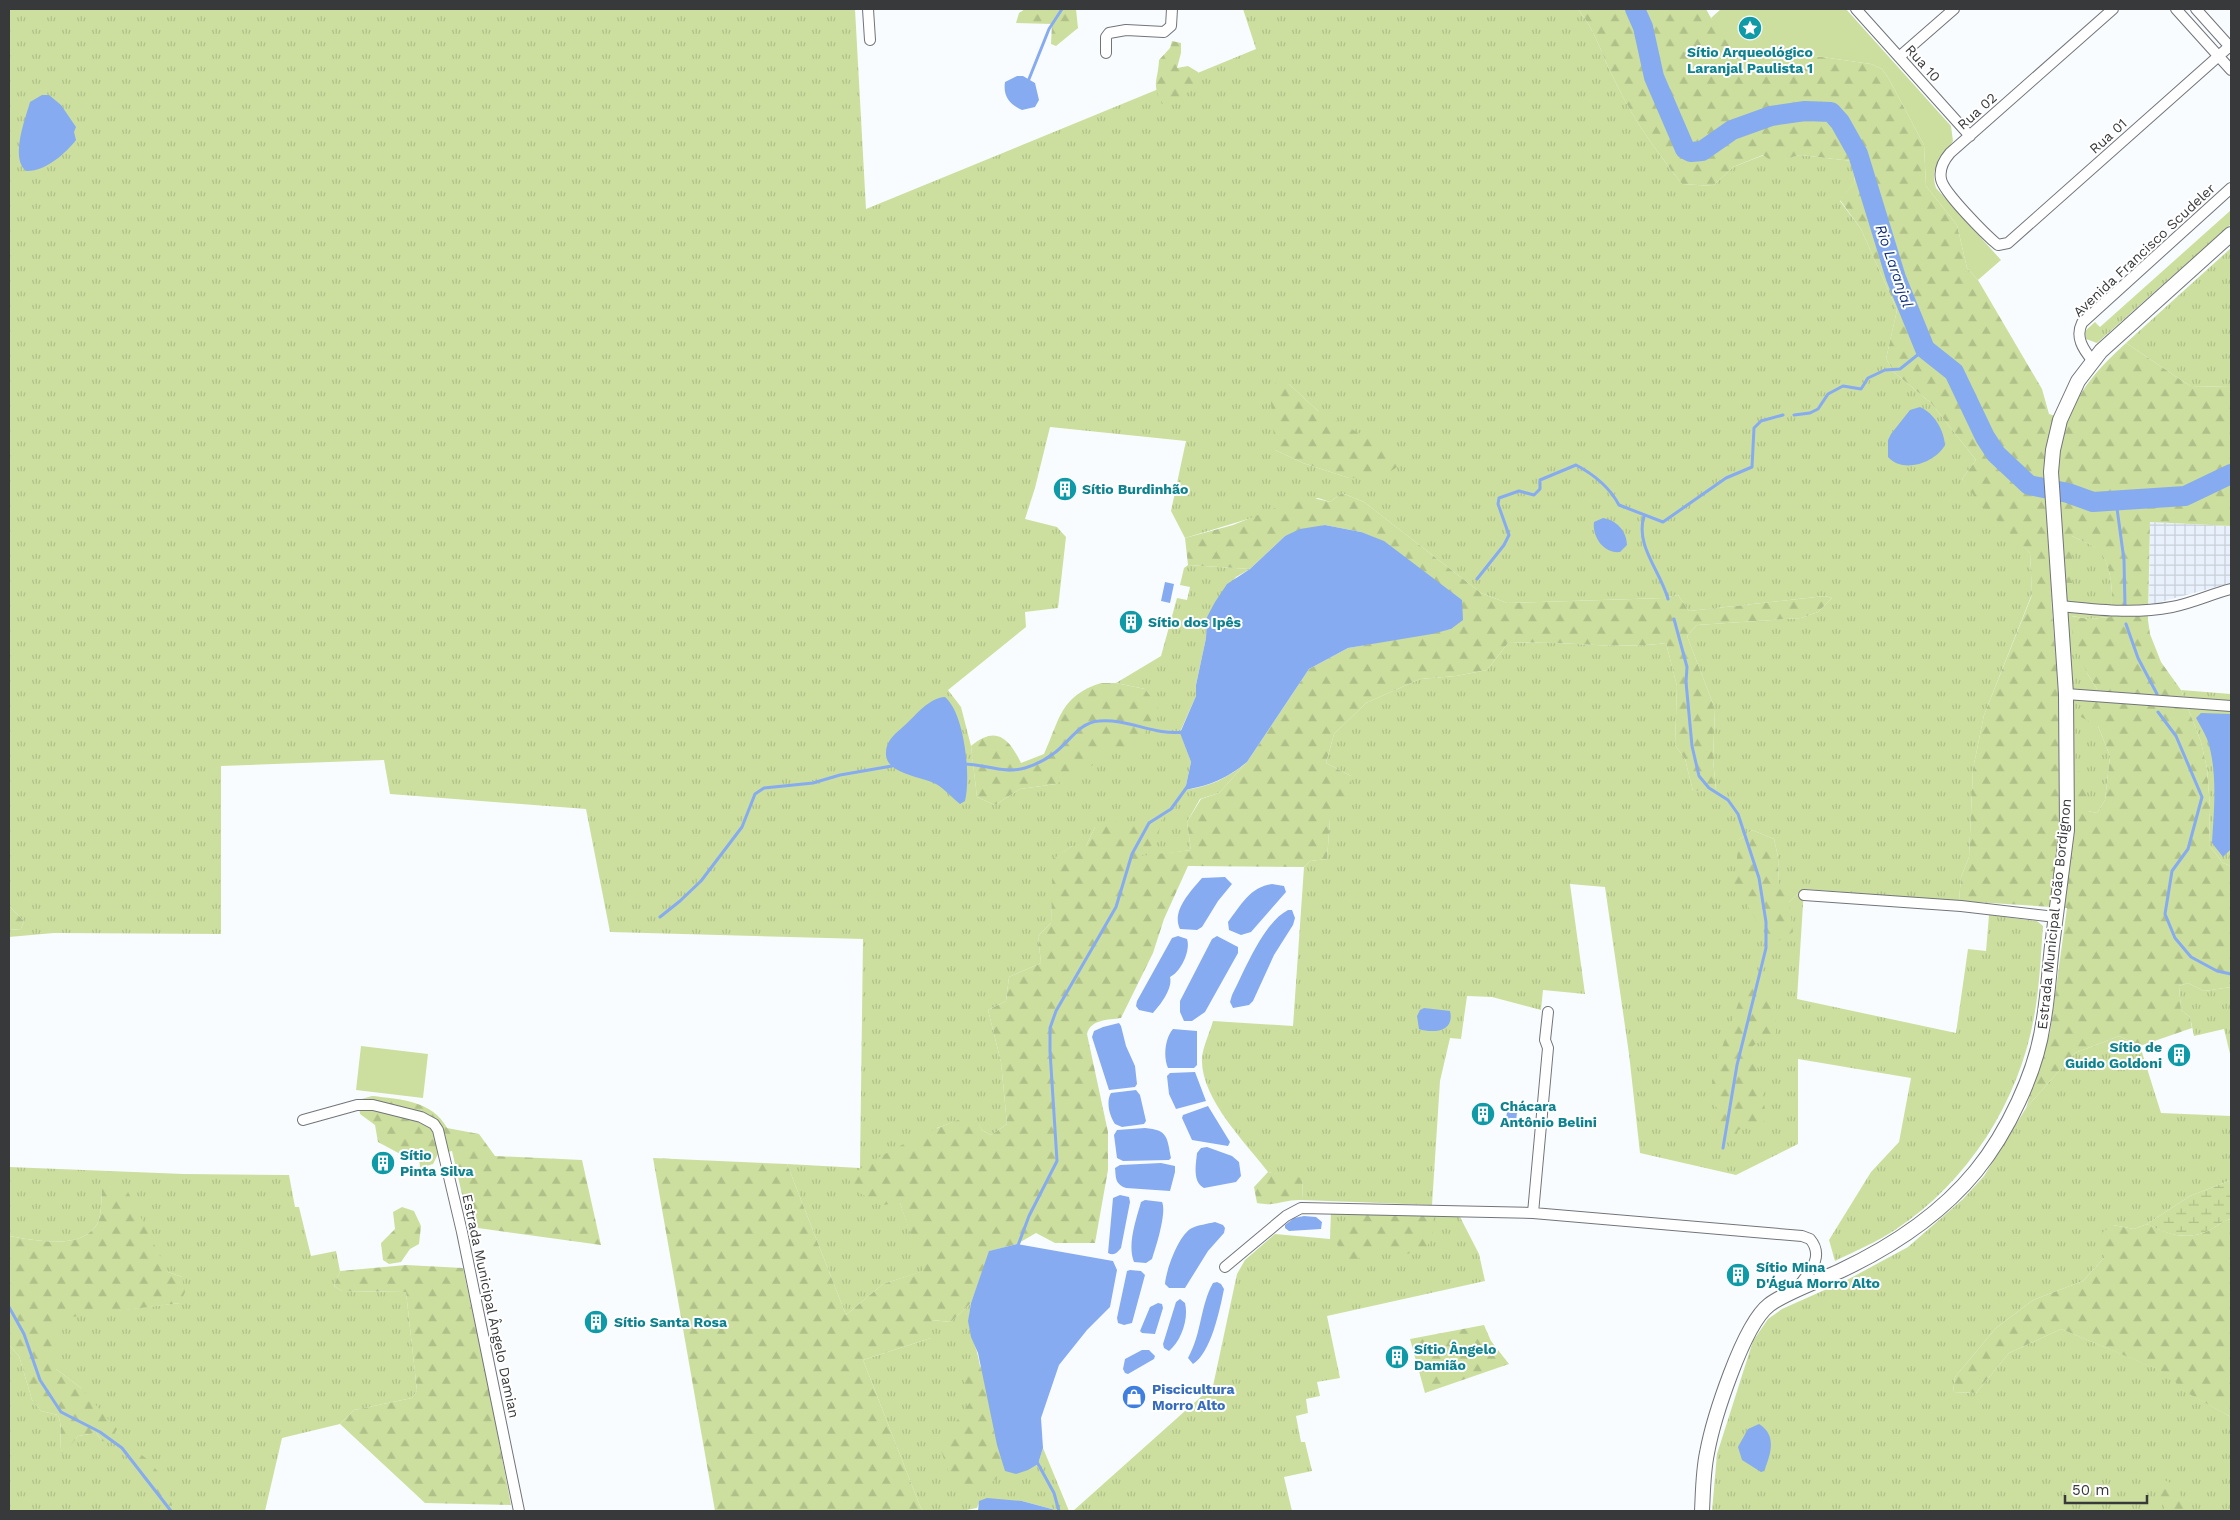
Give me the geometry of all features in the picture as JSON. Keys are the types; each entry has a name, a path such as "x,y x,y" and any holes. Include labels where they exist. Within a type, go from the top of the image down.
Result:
{"main road":[{"name":"Estrada Municipal João Bordignon","path":"1702,1511 1703,1476 1716,1419 1745,1337 1759,1314 1770,1305 1870,1257 1900,1238 1956,1192 1977,1170 1998,1139 2032,1066 2043,1025 2066,830 2066,694 2051,472 2053,450 2060,420 2071,393 2092,360 2231,234"}],"street":[{"path":"868,9 870,40"},
{"path":"1106,53 1106,37 1109,33 1126,30 1164,32 1171,26 1172,9"},
{"name":"Rua 10","path":"1856,9 1970,136"},
{"path":"1899,57 1954,9"},
{"name":"Rua 02","path":"2003,245 1998,245 1986,234 1946,190 1941,178 1942,166 1947,156 2113,9"},
{"path":"2176,9 2231,70"},
{"path":"2196,9 2231,46"},
{"name":"Rua 01","path":"2003,245 2008,243 2231,46"},
{"name":"Avenida Francisco Scudeler","path":"2092,360 2080,340 2078,330 2082,323 2231,188"},
{"path":"2061,606 2116,611 2157,609 2191,603 2231,589"},
{"path":"2066,694 2231,706"},
{"path":"1804,894 1961,906 2056,917"},
{"path":"1533,1213 1548,1048 1546,1040 1548,1012"},
{"name":"Estrada Municipal Ângelo Damian","path":"303,1120 357,1105 373,1105 422,1117 434,1124 438,1130 462,1232 519,1511"},
{"path":"1225,1267 1286,1216 1300,1208 1533,1213 1802,1236 1810,1240 1817,1255 1816,1262 1794,1293"}],"shaded area":[{"path":"2150,522 2231,526 2231,583 2149,605"}],"green space":[{"path":"9,9 855,9 866,209 1256,49 1243,9 1578,9 1594,35 1629,108 1654,147 1682,184 1713,186 1733,167 1764,155 1773,161 1800,155 1852,161 1855,182 1840,201 1861,229 1897,310 1886,359 1895,373 1931,403 1976,460 1962,479 2030,553 2032,594 1984,715 1973,769 1969,857 1961,877 1959,901 1804,889 1797,999 1956,1033 1968,949 1986,951 1989,915 2037,921 2043,926 2036,1005 2029,1038 2019,1071 2006,1102 1990,1132 1948,1186 1923,1209 1895,1230 1835,1261 1829,1240 1871,1172 1899,1142 1911,1078 1798,1059 1798,1144 1736,1175 1640,1153 1629,1054 1605,887 1570,884 1585,994 1543,990 1541,1010 1492,997 1467,996 1461,1039 1450,1038 1440,1081 1432,1205 1302,1200 1303,1179 1268,1172 1226,1119 1208,1088 1203,1073 1202,1058 1213,1021 1293,1026 1304,867 1310,861 1327,859 1330,819 1351,776 1326,763 1334,734 1366,703 1420,679 1456,676 1487,670 1508,643 1528,642 1627,646 1666,643 1677,686 1675,745 1685,759 1693,791 1716,789 1713,759 1715,709 1687,636 1697,625 1801,618 1818,612 1832,598 1825,596 1689,611 1678,595 1664,598 1507,603 1481,593 1364,502 1342,493 1330,502 1318,498 1185,538 1171,511 1186,441 1050,427 1035,488 1025,519 1057,527 1066,537 1058,608 1025,612 1026,627 948,690 961,707 971,746 977,797 995,805 1020,789 1056,784 1094,749 1137,749 1145,689 1116,683 1161,656 1177,598 1187,600 1190,587 1180,585 1184,568 1188,565 1250,569 1236,577 1207,617 1206,638 1196,685 1196,696 1180,732 1191,762 1185,790 1202,787 1218,781 1233,773 1247,762 1219,793 1200,799 1187,822 1191,850 1139,857 1162,818 1138,825 1095,827 1086,846 1072,846 1054,859 1051,923 1038,936 1041,963 1009,977 1006,1001 988,1010 1001,1062 1007,1124 991,1135 982,1130 973,1115 937,1128 900,1203 924,1271 883,1284 846,1315 787,1164 860,1168 863,939 610,932 586,809 390,794 384,760 221,766 221,934 54,933 9,937 9,930 21,929 24,921 9,906","holes":["1289,384 1318,411 1349,478 1303,463 1275,450","1752,830 1774,839 1778,857 1779,884 1794,884 1799,893 1789,902 1739,840","1776,999 1754,1045 1717,1138 1717,1108"]},
{"path":"1025,9 1076,9 1078,28 1056,46 1051,44 1052,24 1016,23 1019,13"},
{"path":"1578,9 1706,9 1711,18 1754,66 1801,54 1871,64 1882,69 1924,145 1926,186 1957,225 1967,268 1978,280 2042,389 2049,414 2067,420 2085,387 2107,361 2126,343 2190,386 2231,387 2231,526 2150,522 2148,620 2150,634 2161,662 2181,690 2201,742 2207,768 2210,808 2209,845 2223,863 2231,866 2231,987 2204,991 2188,983 2179,986 2181,1010 2190,1017 2192,1028 2140,1046 2119,1036 2075,1053 2026,1108 2050,1032 2067,908 1959,901 1961,877 1969,857 1973,769 1984,715 2032,595 2030,553 1980,504 1962,479 1976,460 1931,403 1895,373 1886,359 1897,310 1861,229 1840,200 1855,182 1852,161 1800,155 1773,162 1763,155 1733,167 1713,186 1682,184 1654,147 1629,108","holes":["2072,536 2091,545 2100,552 2110,574 2112,592 2111,617 2089,619 2071,616 2073,638 2087,673 2097,689 2095,701 2081,702 2081,717 2098,726 2110,756 2105,800 2097,813 2088,811 2085,773 2060,766 2059,693 2051,600 2052,582 2072,583"]},
{"path":"1721,9 1846,9 1951,126 1953,141 1936,168 1934,180 1936,188 2001,260 1978,280 1967,268 1957,225 1926,186 1924,145 1882,69 1871,64 1801,54 1754,66 1742,65 1711,18"},
{"path":"1172,41 1181,43 1181,53 1177,68 1188,66 1198,72 1200,79 1183,97 1178,97 1168,104 1162,104 1156,86 1159,60 1170,48"},
{"path":"2231,210 2231,224 2097,343 2086,339 2085,331 2095,322 2100,327"},
{"path":"2231,248 2231,387 2190,386 2126,343"},
{"path":"1276,380 1289,384 1318,411 1394,452 1397,467 1384,476 1349,478 1303,463 1275,450 1271,403"},
{"path":"1342,493 1364,502 1481,593 1507,603 1664,598 1678,595 1689,611 1825,596 1832,598 1818,612 1801,618 1697,625 1687,636 1715,709 1713,759 1716,790 1693,791 1685,759 1675,745 1677,686 1666,643 1627,646 1528,642 1508,643 1487,670 1456,676 1420,679 1366,703 1334,734 1326,763 1351,776 1352,801 1330,819 1327,859 1310,861 1304,867 1188,866 1164,919 1153,953 1121,1018 1101,1021 1092,1025 1089,1029 1087,1034 1108,1132 1108,1170 1095,1243 1055,1243 1036,1233 1017,1244 990,1251 971,1303 951,1322 932,1320 931,1338 863,1360 922,1511 715,1511 653,1158 787,1164 846,1315 883,1284 923,1271 900,1203 882,1205 854,1190 848,1177 909,1141 974,1114 982,1130 991,1135 1007,1124 1001,1062 988,1010 1006,1001 1009,977 1041,963 1038,936 1051,923 1053,859 1072,846 1086,846 1095,827 1113,820 1131,825 1162,817 1157,841 1140,856 1191,850 1187,822 1201,799 1219,793 1247,762 1309,669 1348,648 1451,629 1361,532 1325,525 1285,536 1250,569 1188,565 1185,538 1233,525 1305,496 1330,502"},
{"path":"2072,536 2100,551 2110,574 2111,583 2111,617 2089,619 2072,616 2087,673 2097,689 2095,701 2098,726 2110,756 2105,800 2097,813 2088,811 2060,767 2059,693 2051,600 2052,581 2072,582"},
{"path":"1101,683 1116,683 1145,689 1158,707 1137,749 1094,749 1093,765 1056,784 1020,789 995,805 977,797 971,746 988,736 995,736 1001,737 1012,747 1021,763 1044,754 1058,720 1069,702 1087,688"},
{"path":"2181,690 2231,694 2231,866 2223,863 2209,845 2210,808 2207,768 2201,742"},
{"path":"1752,830 1774,839 1778,857 1779,884 1795,884 1800,889 1799,893 1789,902 1793,932 1772,945 1734,884 1739,840"},
{"path":"9,906 24,921 21,929 9,930"},
{"path":"2188,983 2204,991 2231,987 2231,1058 2224,1029 2194,1036 2190,1017 2181,1010 2179,986"},
{"path":"1755,985 1776,999 1776,1033 1754,1045 1750,1058 1757,1066 1767,1120 1738,1130 1736,1137 1717,1138 1717,1108 1710,1099 1714,1069 1744,988"},
{"path":"2119,1036 2140,1046 2161,1113 2231,1116 2231,1180 2190,1196 2147,1224 2134,1229 2113,1225 2104,1258 2083,1281 2033,1300 1996,1328 1955,1377 1953,1392 1976,1393 2009,1353 2061,1329 2172,1375 2181,1389 2231,1417 2231,1511 1712,1511 1717,1454 1753,1341 1768,1319 1782,1309 1847,1280 1908,1247 1963,1199 1984,1176 2026,1108 2075,1053"},
{"path":"361,1046 428,1054 423,1098 356,1090"},
{"path":"372,1096 404,1100 424,1107 441,1119 447,1128 479,1134 495,1156 582,1160 601,1245 478,1228 467,1216 452,1151 438,1154 433,1164 420,1168 419,1156 402,1155 378,1142 375,1125 360,1114 358,1100"},
{"path":"9,1167 184,1174 289,1175 295,1207 299,1207 311,1256 336,1251 340,1271 334,1286 342,1291 406,1292 417,1391 412,1398 354,1410 340,1424 282,1438 265,1511 9,1511 9,1345 19,1356 32,1400 41,1411 58,1415 63,1455 78,1436 96,1433 102,1441 81,1388 56,1369 56,1318 180,1303 182,1277 168,1272 102,1189 99,1221 90,1232 80,1238 56,1242 9,1236"},
{"path":"1268,1172 1303,1178 1302,1200 1270,1204 1257,1203 1254,1187"},
{"path":"2231,1180 2231,1219 2210,1230 2195,1235 2181,1236 2167,1233 2147,1224 2190,1196"},
{"path":"125,1186 168,1272 182,1277 185,1292 180,1303 56,1319 56,1369 81,1388 117,1429 110,1443 102,1441 96,1433 78,1436 63,1456 58,1415 41,1411 32,1400 19,1356 9,1345 9,1236 56,1242 80,1238 90,1232 99,1221 102,1189"},
{"path":"402,1207 414,1211 421,1226 419,1244 410,1249 401,1262 389,1264 383,1260 381,1243 395,1229 393,1212"},
{"path":"1331,1210 1459,1215 1479,1254 1485,1281 1327,1316 1340,1378 1317,1382 1320,1396 1306,1399 1308,1413 1296,1416 1301,1442 1305,1442 1312,1471 1284,1477 1292,1511 1073,1511 1213,1386 1237,1274 1245,1260 1275,1234 1330,1239"},
{"path":"1351,1211 1432,1215 1435,1226 1427,1248 1407,1254 1378,1246 1353,1262 1343,1254 1333,1237"},
{"path":"2231,1219 2231,1417 2180,1389 2171,1375 2061,1329 2009,1353 1976,1393 1953,1392 1955,1377 1996,1328 2033,1300 2083,1281 2104,1258 2103,1232 2113,1225 2134,1229 2147,1224 2168,1233 2188,1236 2207,1232"},
{"path":"406,1265 463,1268 511,1505 425,1503 340,1424 354,1410 412,1398 417,1391 406,1292 342,1291 334,1286 340,1271"},
{"path":"971,1303 969,1314 970,1330 980,1366 1038,1464 1043,1448 1069,1511 1059,1511 1022,1501 980,1501 977,1508 961,1511 922,1511 863,1360 931,1338 931,1320 951,1322"},
{"path":"1484,1325 1491,1341 1509,1364 1425,1393 1410,1339"},
{"path":"967,1363 980,1366 997,1445 1005,1471 988,1485 974,1489 967,1489 954,1481 939,1445 971,1401 958,1366"},
{"path":"127,1449 143,1456 157,1471 167,1489 172,1506 167,1505 132,1465"},
{"path":"2160,1478 2175,1485 2189,1511 2165,1511 2156,1481"}],"water":[{"path":"1017,76 1023,76 1035,83 1039,100 1035,107 1022,110 1008,99 1005,91 1005,82"},
{"path":"42,95 49,95 61,105 76,127 74,132 76,140 61,156 48,165 26,171 21,165 19,157 22,128 30,102"},
{"path":"1920,407 1934,418 1943,434 1945,445 1934,457 1918,464 1902,465 1894,462 1888,457 1888,440 1910,410"},
{"path":"1603,518 1612,521 1620,527 1625,535 1627,545 1620,552 1609,550 1597,539 1594,522"},
{"path":"1325,525 1361,532 1384,541 1462,600 1463,620 1451,629 1432,634 1348,648 1309,669 1247,762 1218,781 1185,790 1191,762 1180,733 1196,696 1196,685 1206,638 1207,617 1227,584 1250,569 1285,536 1300,529"},
{"path":"1165,582 1174,584 1170,603 1161,601"},
{"path":"945,697 952,705 957,717 965,746 967,790 965,801 960,804 936,784 892,767 886,755 887,746 894,735 928,703"},
{"path":"2201,713 2231,714 2231,849 2223,857 2212,843 2214,804 2213,764 2207,739 2196,718"},
{"path":"1225,877 1232,884 1218,901 1202,927 1197,930 1180,929 1178,915 1180,908 1202,878"},
{"path":"1272,884 1284,886 1286,892 1251,932 1241,935 1229,930 1228,922 1242,903 1258,889"},
{"path":"1288,910 1292,910 1295,918 1293,925 1274,955 1253,1001 1249,1005 1233,1008 1230,1002 1232,995 1255,948 1271,925"},
{"path":"1178,936 1187,939 1188,949 1178,971 1170,977 1170,987 1153,1013 1139,1010 1136,1006 1137,1001 1172,938"},
{"path":"1217,936 1238,947 1238,953 1205,1012 1192,1021 1184,1021 1180,1012 1180,1001 1212,939"},
{"path":"1424,1008 1450,1011 1451,1018 1449,1023 1446,1027 1437,1031 1419,1029 1417,1016 1420,1010"},
{"path":"1119,1023 1135,1066 1137,1084 1135,1087 1109,1090 1092,1037 1094,1031"},
{"path":"1173,1029 1197,1031 1197,1065 1194,1068 1168,1068 1166,1064 1166,1048 1168,1037"},
{"path":"1195,1072 1206,1101 1176,1109 1169,1094 1167,1076 1170,1073"},
{"path":"1136,1090 1140,1095 1146,1121 1144,1124 1122,1127 1115,1124 1109,1108 1109,1096 1111,1093"},
{"path":"1508,1103 1518,1105 1516,1121 1506,1120"},
{"path":"1208,1106 1230,1142 1228,1146 1192,1140 1182,1118 1183,1115"},
{"path":"1145,1128 1158,1131 1165,1136 1171,1158 1169,1160 1123,1161 1117,1158 1114,1135 1117,1130"},
{"path":"1207,1147 1232,1156 1239,1162 1241,1176 1236,1182 1204,1188 1200,1185 1196,1177 1197,1153 1201,1148"},
{"path":"1161,1163 1175,1166 1170,1191 1126,1188 1120,1185 1117,1180 1115,1168 1120,1165"},
{"path":"1120,1195 1129,1197 1130,1202 1121,1248 1117,1253 1112,1254 1108,1253 1113,1198"},
{"path":"1145,1200 1162,1202 1163,1207 1156,1246 1152,1259 1146,1263 1134,1262 1131,1248 1141,1202"},
{"path":"1304,1216 1316,1217 1322,1222 1321,1229 1289,1231 1285,1228 1285,1225 1294,1218"},
{"path":"1215,1222 1223,1225 1225,1228 1224,1233 1208,1251 1185,1288 1169,1288 1165,1284 1168,1270 1182,1237 1192,1228"},
{"path":"1017,1244 1113,1261 1117,1270 1110,1307 1087,1330 1059,1365 1041,1418 1043,1448 1038,1464 1016,1474 1005,1471 997,1445 978,1353 971,1337 968,1321 971,1303 989,1251"},
{"path":"1127,1271 1141,1271 1145,1275 1132,1323 1124,1325 1118,1323 1117,1318"},
{"path":"1217,1282 1224,1289 1214,1330 1205,1350 1193,1364 1188,1358 1193,1349 1209,1292 1213,1283"},
{"path":"1180,1299 1185,1303 1185,1323 1177,1342 1169,1351 1164,1348 1163,1344 1176,1302"},
{"path":"1158,1303 1162,1304 1163,1308 1155,1334 1142,1333 1140,1331 1150,1307"},
{"path":"1142,1350 1149,1350 1155,1356 1154,1359 1128,1374 1125,1373 1123,1369 1125,1359"},
{"path":"1759,1424 1765,1428 1771,1445 1767,1465 1764,1471 1761,1472 1742,1460 1738,1447 1748,1429"},
{"path":"987,1498 1022,1501 1059,1511 978,1511 979,1501"}],"waterway":[{"path":"1029,79 1049,29 1062,9"},
{"name":"Rio Laranjal","path":"1635,9 1643,27 1654,77 1685,149 1691,152 1702,151 1732,130 1771,116 1805,111 1831,112 1840,122 1858,154 1896,278 1925,349 1954,372 1985,437 1996,454 2029,485 2068,493 2093,502 2185,496 2231,474"},
{"path":"1794,415 1810,413 1818,409 1828,394 1843,386 1861,389 1868,378 1885,370 1900,369 1925,349"},
{"path":"1477,579 1504,545 1509,535 1498,504 1499,498 1519,491 1534,495 1540,489 1540,480 1576,465 1600,482 1619,505 1663,522 1726,478 1752,467 1754,428 1761,421 1783,415"},
{"path":"2116,501 2124,560 2125,606"},
{"path":"1644,516 1643,538 1668,599"},
{"path":"1674,619 1687,667 1686,682 1692,746 1699,776 1709,788 1728,800 1738,814 1759,878 1766,922 1766,948 1737,1065 1723,1148"},
{"path":"2126,624 2138,658 2157,694"},
{"path":"2158,712 2176,736 2202,797 2188,849 2172,871 2165,914 2175,938 2191,957 2217,971 2231,974"},
{"path":"964,764 1010,770 1025,768 1050,756 1080,729 1092,722 1120,722 1162,732 1183,732"},
{"path":"660,917 701,881 742,827 755,794 764,788 813,783 840,775 892,766"},
{"path":"1017,1248 1029,1216 1057,1161 1050,1051 1050,1028 1056,1011 1116,907 1132,854 1149,823 1171,809 1187,787"},
{"path":"9,1307 24,1334 40,1380 61,1412 100,1432 122,1448 171,1511"},
{"path":"1037,1462 1054,1493 1059,1511"}],"place":[{"name":"Sítio Arqueológico Laranjal Paulista 1","path":"1750,28"},
{"name":"Sítio Burdinhão","path":"1065,489"},
{"name":"Sítio dos Ipês","path":"1131,622"},
{"name":"Sítio de Guido Goldoni","path":"2179,1055"},
{"name":"Chácara Antônio Belini","path":"1483,1114"},
{"name":"Sítio Pinta Silva","path":"383,1163"},
{"name":"Sítio Mina D'Água Morro Alto","path":"1738,1275"},
{"name":"Sítio Santa Rosa","path":"596,1322"},
{"name":"Sítio Ângelo Damião","path":"1397,1357"},
{"name":"Piscicultura Morro Alto","path":"1134,1397"}]}
